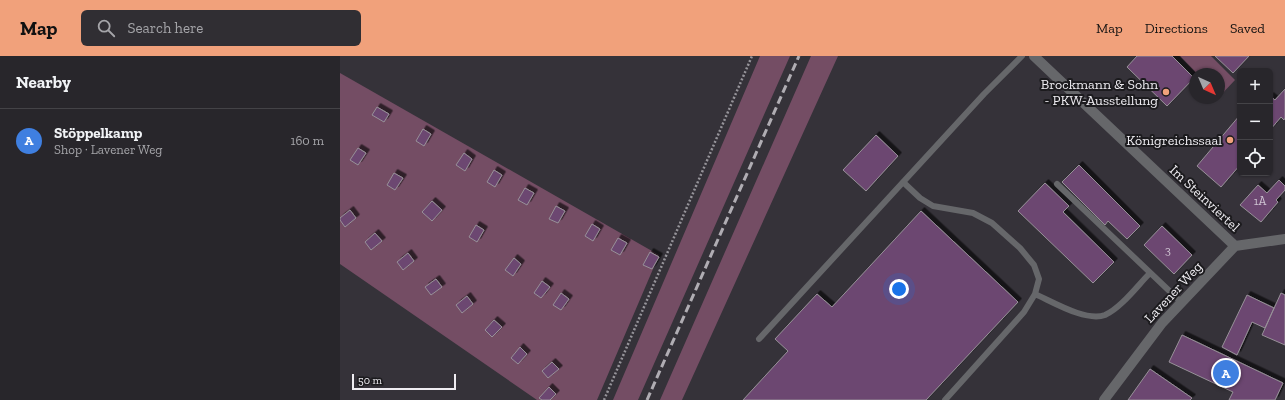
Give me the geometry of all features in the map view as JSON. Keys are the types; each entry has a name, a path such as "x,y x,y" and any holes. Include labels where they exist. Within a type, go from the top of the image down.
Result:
{"street":[{"name":"Im Steinviertel","path":"1034,56 1235,246"},
{"path":"1235,246 1285,239"},
{"name":"Lavener Weg","path":"1104,400 1162,322 1235,246"}],"lane":[{"path":"759,339 984,94 1022,56"},
{"path":"903,182 920,198 933,206 973,213 992,223 1020,248 1034,265 1039,279 1035,294 1024,312 945,400"},
{"path":"1057,184 1181,302"},
{"path":"1035,294 1072,311 1089,316 1105,315 1120,305 1150,273"}],"path":[{"path":"604,400 752,56"}],"shaded area":[{"path":"760,56 790,56 638,400 613,400"},
{"path":"811,56 838,56 682,400 660,400"},
{"path":"1180,56 1211,56 1223,68 1191,68"},
{"path":"1225,70 1235,80 1225,91"},
{"path":"340,73 659,255 597,400 537,400 340,264"}],"building":[{"name":"Brockmann & Sohn - PKW-Ausstellung","path":"1137,56 1172,56 1189,73 1189,83 1167,106 1127,67"},
{"path":"1215,56 1249,56 1233,73"},
{"path":"1285,89 1285,118 1284,120 1281,117 1273,126 1273,98 1275,100"},
{"path":"377,107 389,114 384,122 372,115"},
{"name":"Königreichssaal","path":"1237,119 1237,168 1221,187 1197,166"},
{"path":"423,129 431,134 424,146 416,141"},
{"path":"876,135 898,156 866,191 843,170"},
{"path":"358,148 366,153 358,165 350,160"},
{"path":"464,153 472,159 465,171 456,165"},
{"path":"1079,165 1140,226 1127,239 1108,221 1105,225 1062,182"},
{"path":"494,170 502,175 495,187 487,182"},
{"path":"394,173 403,178 395,190 387,185"},
{"path":"1279,180 1285,186 1285,190 1276,200 1278,202 1261,222 1240,205 1258,185 1267,193"},
{"path":"1045,183 1069,206 1063,212 1114,262 1093,283 1018,211"},
{"path":"525,188 534,193 527,205 518,200"},
{"path":"432,201 442,210 432,221 422,212"},
{"path":"556,206 565,211 558,223 549,219"},
{"path":"350,210 356,218 345,227 340,218"},
{"path":"921,211 1018,302 926,400 743,400 788,351 775,339 817,294 832,307"},
{"path":"592,224 600,229 593,241 585,236"},
{"path":"476,225 484,230 477,242 469,237"},
{"path":"1162,226 1192,255 1174,274 1144,245"},
{"path":"375,233 382,241 371,250 365,242"},
{"path":"618,238 627,243 620,255 611,250"},
{"path":"650,252 659,257 652,269 643,265"},
{"path":"408,253 414,261 403,270 397,262"},
{"path":"514,258 521,264 513,276 505,270"},
{"path":"436,279 442,287 431,295 425,287"},
{"path":"542,281 550,287 541,298 534,293"},
{"path":"561,293 569,299 561,310 553,305"},
{"path":"1281,293 1285,295 1285,345 1262,335"},
{"path":"1247,295 1274,308 1265,328 1252,322 1237,355 1222,347"},
{"path":"467,296 473,304 462,313 456,305"},
{"path":"494,320 502,327 492,337 485,330"},
{"path":"1182,335 1283,383 1275,400 1229,400 1233,392 1169,362"},
{"path":"520,347 527,354 518,364 511,358"},
{"path":"552,362 559,369 548,378 542,371"},
{"path":"1150,369 1192,398 1190,400 1128,400"},
{"path":"549,387 556,394 550,400 542,400 539,398"}],"railway":[{"path":"647,400 799,56"}],"place":[{"name":"Brockmann & Sohn - PKW-Ausstellung","path":"1166,92"},
{"name":"Königreichssaal","path":"1230,140"},
{"name":"Stöppelkamp","path":"1226,373"}]}
